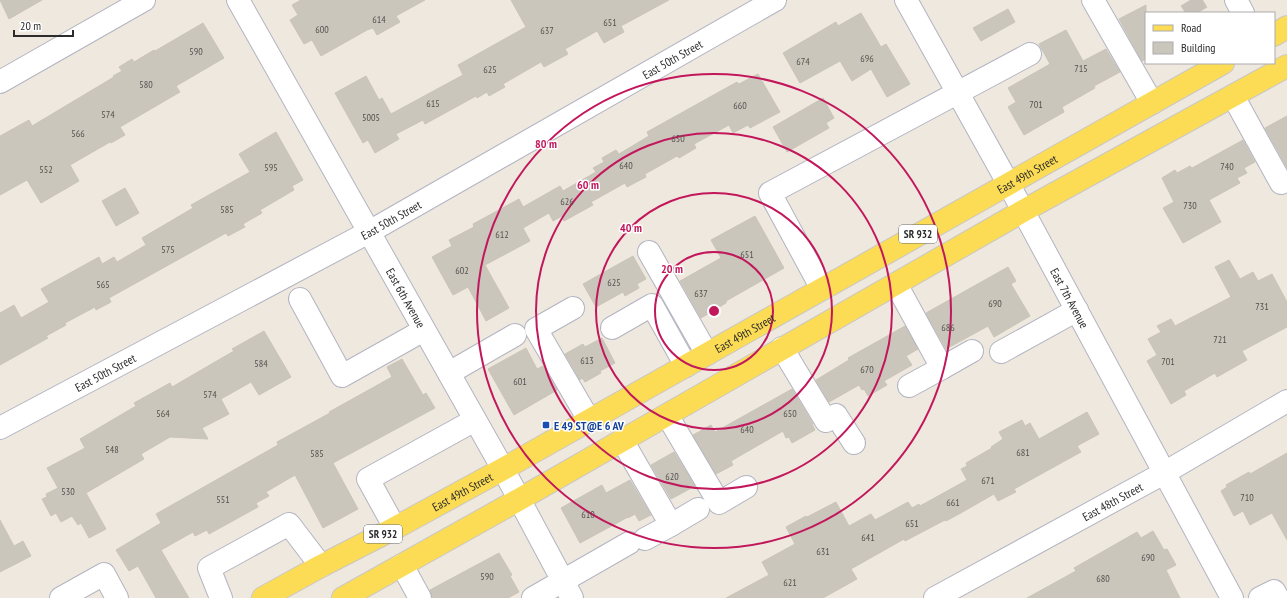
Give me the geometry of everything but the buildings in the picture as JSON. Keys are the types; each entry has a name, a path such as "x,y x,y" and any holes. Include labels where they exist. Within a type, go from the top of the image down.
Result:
{"main road":[{"path":"1275,33 1287,27"},
{"name":"East 49th Street","path":"263,598 503,469 1221,64"},
{"name":"SR 932","path":"343,598 520,499 1023,211 1287,66"}],"street":[{"path":"0,82 144,0"},
{"name":"East 6th Avenue","path":"238,0 520,499 568,590"},
{"name":"East 50th Street","path":"0,428 369,232 775,0"},
{"name":"East 7th Avenue","path":"906,0 957,94 1008,183 1232,598"},
{"path":"1092,0 1152,103"},
{"path":"1236,0 1242,12"},
{"path":"822,289 770,193 1030,54"},
{"path":"1233,96 1281,183"},
{"path":"649,252 707,354"},
{"path":"896,284 942,368"},
{"path":"300,299 342,376 424,330"},
{"path":"612,328 652,305 686,366"},
{"path":"573,308 536,329 589,420"},
{"path":"1001,352 1077,310"},
{"path":"449,373 515,335"},
{"path":"782,348 826,421 836,415 854,443"},
{"path":"909,386 972,351"},
{"name":"East 48th Street","path":"935,598 1164,473 1287,401"},
{"path":"666,415 719,503 746,487"},
{"path":"395,528 368,479 475,420"},
{"path":"622,440 671,524"},
{"path":"533,598 568,590 637,541 698,509"},
{"path":"220,598 208,568 289,524 321,566"},
{"path":"402,565 420,598"},
{"path":"61,598 104,574 117,598"},
{"path":"1260,598 1274,591 1278,598"}],"tunnel":[{"path":"1190,0 1197,12"}],"place":[{"name":"E 49 ST@E 6 AV","path":"546,425"}]}
